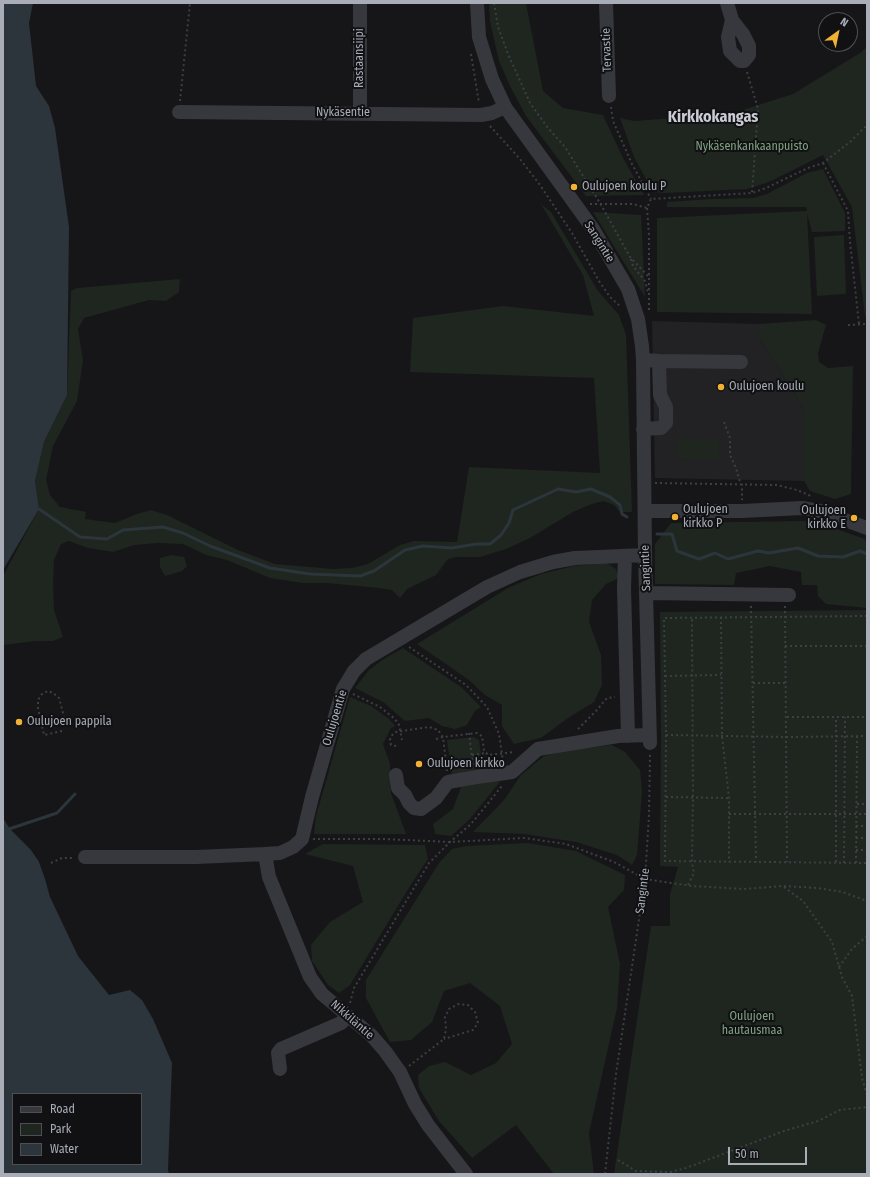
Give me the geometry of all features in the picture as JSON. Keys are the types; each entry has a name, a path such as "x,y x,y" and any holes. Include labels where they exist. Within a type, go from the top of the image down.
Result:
{"street":[{"name":"Rastaansiipi","path":"360,3 360,112"},
{"name":"Sangintie","path":"477,3 479,37 492,78 504,107 593,229 628,289 638,319 643,360 645,555 650,739"},
{"name":"Tervastie","path":"606,3 609,96"},
{"path":"727,3 732,20 728,37 730,51 740,61 744,61"},
{"name":"Nykäsentie","path":"179,112 481,114 492,113 504,107"},
{"path":"643,360 741,362"},
{"path":"644,429 661,428 666,423 666,407 660,395 659,361"},
{"path":"645,511 742,511 802,508 820,511 867,528"},
{"name":"Oulujoentie","path":"302,839 312,797 343,689 354,671 366,659 487,587 520,572 553,562 575,558 645,555"},
{"path":"625,556 628,736"},
{"path":"647,593 787,595"},
{"path":"396,775 398,788 405,795 409,803 414,808 421,809 436,798 448,782 509,773 538,749 628,736 650,739"},
{"path":"85,857 196,857 264,854 280,852 293,847 302,839"},
{"name":"Nikkiläntie","path":"264,854 269,877 310,977 322,994 371,1035 385,1051 400,1072 415,1104 428,1125 466,1174"},
{"path":"280,1069 278,1053 281,1049 341,1023 345,1019 346,1015"}],"path":[{"path":"179,112 190,3"},
{"path":"494,3 498,27 508,54 530,103 548,128 565,147 600,203 630,257 633,266 645,281 649,295"},
{"path":"470,52 481,114 496,134 520,159 540,185 572,233 599,281 610,297 622,308"},
{"path":"744,61 758,109 752,193"},
{"path":"609,96 613,121 632,164 651,199"},
{"path":"651,199 752,193 808,168 823,163 851,141 867,125"},
{"path":"823,163 848,211 859,324"},
{"path":"562,218 585,205 600,203 633,204 647,208 651,199"},
{"path":"630,257 649,277"},
{"path":"848,325 867,324"},
{"path":"724,422 730,438 730,455 742,485 742,511"},
{"path":"652,483 777,485 797,490 818,499"},
{"path":"751,595 756,862"},
{"path":"787,595 785,617 787,862"},
{"path":"867,616 664,618 666,735 665,861 867,863"},
{"path":"721,617 722,736 729,798 729,862"},
{"path":"688,885 694,873 692,862 692,618"},
{"path":"346,1015 354,988 429,863 471,824 509,773 502,754 499,734 487,707 466,685 398,640"},
{"path":"785,646 867,646"},
{"path":"665,676 721,675"},
{"path":"753,683 786,683"},
{"path":"62,731 44,735 38,708 38,700 42,694 48,691 54,693 59,698 66,724"},
{"path":"355,695 380,707 395,719 402,740"},
{"path":"577,730 596,712 607,698 627,695"},
{"path":"787,717 867,717"},
{"path":"836,717 836,863"},
{"path":"844,862 845,717"},
{"path":"396,746 391,745 390,740 392,736 400,732 429,727 438,730 443,737 448,782"},
{"path":"469,733 473,767"},
{"path":"436,739 477,733 482,736 486,753"},
{"path":"650,739 666,735 787,737 867,736"},
{"path":"856,863 857,736"},
{"name":"Sangintie","path":"605,1174 616,1074 645,879 649,816 650,739"},
{"path":"472,755 517,752"},
{"path":"666,797 729,798"},
{"path":"857,804 867,804"},
{"path":"729,814 867,814"},
{"path":"856,826 867,826"},
{"path":"302,839 384,839 450,842 524,838 566,844 614,862 645,879 688,885 744,889 783,886 823,889 843,892 867,901"},
{"path":"856,838 867,838"},
{"path":"856,850 867,850"},
{"path":"52,863 62,858 85,857"},
{"path":"783,886 803,901 832,942 842,977 852,996 862,1078 867,1096"},
{"path":"839,968 852,949 867,936"},
{"path":"400,1072 444,1039 473,1030 478,1023 475,1012 468,1005 458,1004 449,1009 445,1017 446,1029 444,1039"},
{"path":"618,1160 636,1171 670,1172 686,1168 784,1131 818,1121 840,1110 867,1107"}],"shaded area":[{"name":"Oulujoen koulu","path":"652,321 759,324 759,337 804,409 804,481 655,478"}],"green space":[{"path":"489,3 526,3 543,91 563,108 603,115 623,158 644,195 586,196 526,116 510,86 499,61 490,21"},
{"name":"Nykäsenkankaanpuisto","path":"867,47 867,316 865,316 852,207 823,155 769,182 747,189 665,193 653,192 634,157 620,118 634,121 730,114 793,94 860,53"},
{"path":"823,169 845,213 845,231 812,232 807,213 812,314 657,312 657,218 807,211 806,207 667,207 667,202 753,198 767,194 807,173"},
{"path":"541,204 551,212 598,291 619,315 626,335 632,512 620,512 614,505 603,501 589,505 573,512 530,538 506,549 480,557 457,557 448,559 436,575 407,589 400,598 392,590 379,588 327,583 303,583 270,578 227,560 206,555 183,544 158,543 134,545 113,552 88,548 69,541 61,544 54,560 54,610 63,637 53,641 35,641 3,645 3,576 39,509 35,481 44,442 67,395 71,291 77,288 180,279 179,292 166,301 149,300 84,318 78,329 83,360 77,401 53,446 46,480 50,495 60,507 86,512 85,519 115,523 151,510 167,515 238,550 275,564 333,569 352,568 368,564 400,545 414,541 457,542 469,467 600,473 594,378 410,372 413,318 503,306 594,316 583,275"},
{"path":"593,212 641,215 645,297"},
{"path":"844,235 846,294 817,296 814,237"},
{"path":"816,320 826,325 818,353 819,362 828,368 853,366 851,494 835,499 810,491 804,481 804,409 759,337 759,324"},
{"path":"677,438 718,439 718,460 676,458"},
{"path":"805,521 822,524 865,539 867,545 867,608 826,604 818,596 817,585 802,585 801,572 770,566 736,573 734,585 655,584 655,544 671,523"},
{"path":"171,555 184,557 187,566 182,571 165,576 160,567 160,558"},
{"path":"607,563 616,569 619,578 606,584 592,600 589,622 601,655 602,685 594,702 568,718 541,738 514,744 502,726 502,705 485,695 469,680 417,644 508,588 541,574 574,566"},
{"name":"Oulujoen hautausmaa","path":"867,610 867,1174 614,1174 651,926 670,926 670,894 678,867 660,866 660,612"},
{"path":"403,648 461,687 481,707 475,711 467,725 455,729 442,726 429,718 405,721 383,702 355,688 369,670"},
{"path":"350,697 371,706 389,719 395,726 391,728 383,744 390,764 391,793 406,834 314,834 316,816"},
{"path":"474,737 479,740 483,771 452,775 447,740"},
{"path":"612,745 625,752 640,770 642,792 637,855 632,865 617,855 576,842 524,834 473,832 504,800 521,775 544,756 566,750"},
{"path":"502,779 470,819 451,836 435,834 433,824 453,809 461,787"},
{"path":"528,843 576,851 625,875 624,890 608,907 620,964 617,1008 589,1133 594,1174 554,1174 516,1125 472,1158 439,1121 419,1088 418,1075 429,1066 445,1062 471,1075 496,1063 512,1044 500,1006 470,983 444,991 432,1022 411,1040 390,1042 366,998 366,980 439,863 452,849 467,846"},
{"path":"323,844 425,845 428,859 350,985 339,993 328,985 312,961 311,945 330,922 363,902 353,866 305,854"}],"water":[{"path":"3,3 33,3 29,23 36,86 49,106 55,128 69,227 67,395 44,442 35,481 39,509 3,570"},
{"path":"3,818 10,829 31,850 39,862 50,897 78,956 109,995 130,990 142,1000 153,1019 172,1063 169,1174 3,1174"}],"waterway":[{"path":"39,509 80,537 107,539 123,530 163,527 183,533 210,546 270,568 310,574 360,576 374,571 405,550 423,546 452,548 476,544 490,544 501,535 509,523 513,510 558,489 576,492 591,489 610,497 620,505 622,514 627,517"},
{"path":"657,534 672,534 677,551 699,559 715,553 728,559 758,551 769,553 798,548 818,556 843,557 860,551 867,554"},
{"path":"9,829 57,813 75,794"}],"place":[{"name":"Oulujoen koulu P","path":"574,187"},
{"name":"Oulujoen koulu","path":"721,387"},
{"name":"Oulujoen kirkko P","path":"675,517"},
{"name":"Oulujoen kirkko E","path":"854,518"},
{"name":"Oulujoen pappila","path":"19,722"},
{"name":"Oulujoen kirkko","path":"419,764"}],"district":[{"name":"Kirkkokangas","path":"713,118"}]}
